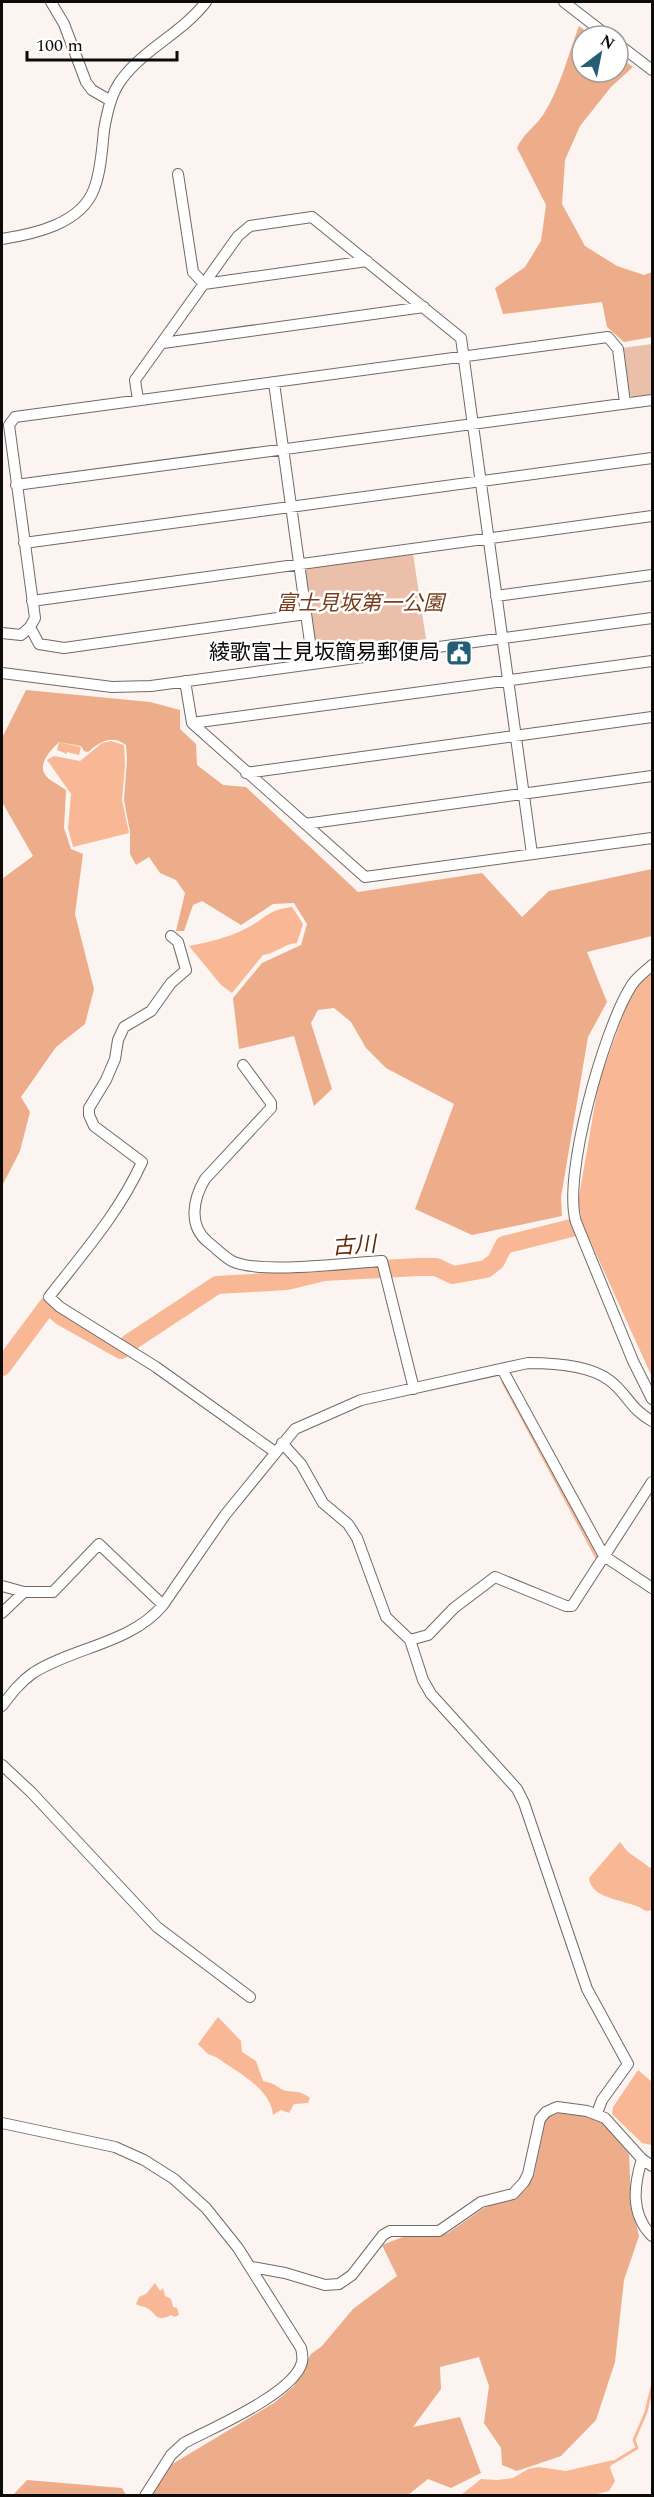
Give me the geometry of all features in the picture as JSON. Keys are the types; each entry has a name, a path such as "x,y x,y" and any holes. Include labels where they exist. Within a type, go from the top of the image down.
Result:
{"street":[{"path":"51,2 64,24 86,82 92,90 111,101"},
{"path":"2,239 40,231 68,219 86,204 97,180 111,101 122,78 186,24 206,2"},
{"path":"564,2 592,24"},
{"path":"630,53 652,70"},
{"path":"178,174 193,272 204,284"},
{"path":"138,400 135,380 238,236 250,225 312,217 461,338 532,854"},
{"path":"204,284 367,261"},
{"path":"163,343 424,307"},
{"path":"2,633 21,634 30,627 35,618 9,425 15,417 608,337 618,349 625,403"},
{"path":"273,383 313,663"},
{"path":"16,485 652,400"},
{"path":"24,543 652,458"},
{"path":"32,601 652,516"},
{"path":"496,596 652,575"},
{"path":"30,627 39,644 64,648 306,614"},
{"path":"2,673 112,687 151,686 652,618"},
{"path":"192,723 652,661"},
{"path":"185,681 192,723 365,877 652,838"},
{"path":"246,773 652,717"},
{"path":"304,824 652,776"},
{"path":"171,936 178,942 186,970 171,983 151,1011 124,1027 118,1040 116,1059 89,1108 88,1115 94,1126 142,1162 117,1209 49,1297 60,1308 156,1367 301,1464 323,1503 348,1524 357,1538 386,1617 410,1640 423,1680 431,1694 520,1795 587,1989 628,2064 602,2100 597,2113"},
{"path":"652,965 630,987 597,1068 574,1172 572,1202 578,1226 633,1361 652,1399"},
{"path":"243,1065 271,1103 271,1108 205,1179 194,1205 195,1221 200,1236 232,1261 246,1265 268,1267 382,1261 414,1389"},
{"path":"2,1706 21,1683 33,1673 59,1659 122,1634 145,1622 163,1605 225,1515 295,1429 341,1408 361,1400 528,1363 541,1363 597,1374 609,1380 634,1410 652,1421"},
{"path":"502,1369 604,1556 652,1588"},
{"path":"410,1640 428,1635 454,1608 495,1577 566,1606 572,1606 652,1482"},
{"path":"2,1586 24,1592 53,1592 99,1544 163,1605"},
{"path":"2,1613 24,1592"},
{"path":"2,1765 31,1792 157,1927 250,1997"},
{"path":"252,2267 285,2272 325,2285 339,2284 352,2275 383,2235 390,2231 398,2229 439,2231 481,2202 513,2193 519,2189 528,2174 540,2119 546,2112 557,2107 597,2113 605,2118 652,2166"},
{"path":"2,2123 116,2147 158,2168 206,2208 252,2267 297,2339 302,2356 300,2367 290,2381 274,2394 177,2449 145,2496"},
{"path":"642,2158 635,2180 637,2213 652,2236"}],"green space":[{"path":"652,344 652,394 633,397 628,394 622,348"},
{"name":"富士見坂第一公園","path":"413,554 426,639 320,653 315,650 304,573 308,568"}],"shaded area":[{"path":"570,52 570,84 614,84 580,126 565,160 562,204 585,246 617,266 644,275 652,272 652,337 624,342 607,327 602,302 503,314 495,288 525,267 541,241 546,205 517,148 540,119 559,83"},
{"path":"26,690 150,702 180,710 180,729 196,744 197,765 223,785 246,787 358,892 482,873 522,917 549,891 652,869 652,936 587,952 607,1002 588,1037 561,1197 562,1216 472,1235 415,1209 454,1104 386,1068 366,1048 351,1022 334,1008 318,1010 311,1023 332,1089 314,1106 294,1036 239,1049 233,998 262,963 301,945 307,924 294,903 273,904 241,925 202,901 193,905 184,931 176,931 185,893 176,880 160,873 149,857 136,865 130,854 130,832 124,800 126,745 116,740 101,742 88,752 84,751 81,746 59,742 48,754 43,764 45,774 66,790 64,828 71,849 83,854 75,914 94,989 85,1024 56,1047 21,1097 30,1112 20,1151 2,1186 2,879 33,856 2,802 2,738"},
{"path":"111,741 124,745 122,800 129,833 73,847 68,828 71,794 47,760 54,756 80,761 102,743"},
{"path":"59,742 81,747 79,755 57,750"},
{"path":"292,907 303,924 297,943 263,955 232,993 221,985 189,946 231,935 271,913"},
{"path":"652,970 652,1377 583,1225 578,1202 599,1081 632,991"},
{"path":"620,1842 628,1852 652,1869 652,1910 646,1911 604,1895 591,1886 589,1878"},
{"path":"218,2017 241,2041 242,2052 256,2061 263,2081 284,2090 306,2095 310,2098 308,2103 294,2104 289,2113 281,2110 273,2115 271,2105 259,2088 242,2074 208,2054 198,2044"},
{"path":"638,2070 652,2082 652,2145 642,2143 612,2114 613,2107"},
{"path":"562,2112 591,2117 605,2125 629,2154 631,2201 639,2236 624,2280 615,2362 596,2420 561,2456 517,2471 502,2465 501,2448 484,2423 489,2386 479,2357 440,2367 441,2389 413,2427 460,2417 481,2473 451,2488 428,2479 408,2495 152,2496 169,2466 274,2403 294,2386 311,2354 322,2346 353,2309 397,2276 382,2245 408,2235 435,2237 448,2233 484,2208 525,2190 534,2175 546,2118"},
{"path":"155,2283 160,2291 163,2288 165,2296 171,2299 179,2315 159,2318 149,2309 136,2304 139,2297 146,2294"},
{"path":"613,2460 610,2468 615,2481 609,2491 593,2495 461,2495 481,2479 513,2478 528,2469 539,2467 566,2471"},
{"path":"27,2480 122,2488 126,2495 13,2495"}],"waterway":[{"name":"古川","path":"129,1343 217,1285 287,1281 324,1272 419,1267 436,1267 453,1275 486,1269 496,1261 504,1245 583,1225"},
{"name":"古川","path":"2,1367 48,1305 62,1317 121,1350"},
{"path":"503,1382 597,1558"},
{"path":"609,2465 637,2448 634,2440 646,2412 652,2387"}],"place":[{"name":"綾歌富士見坂簡易郵便局","path":"459,653"}]}
